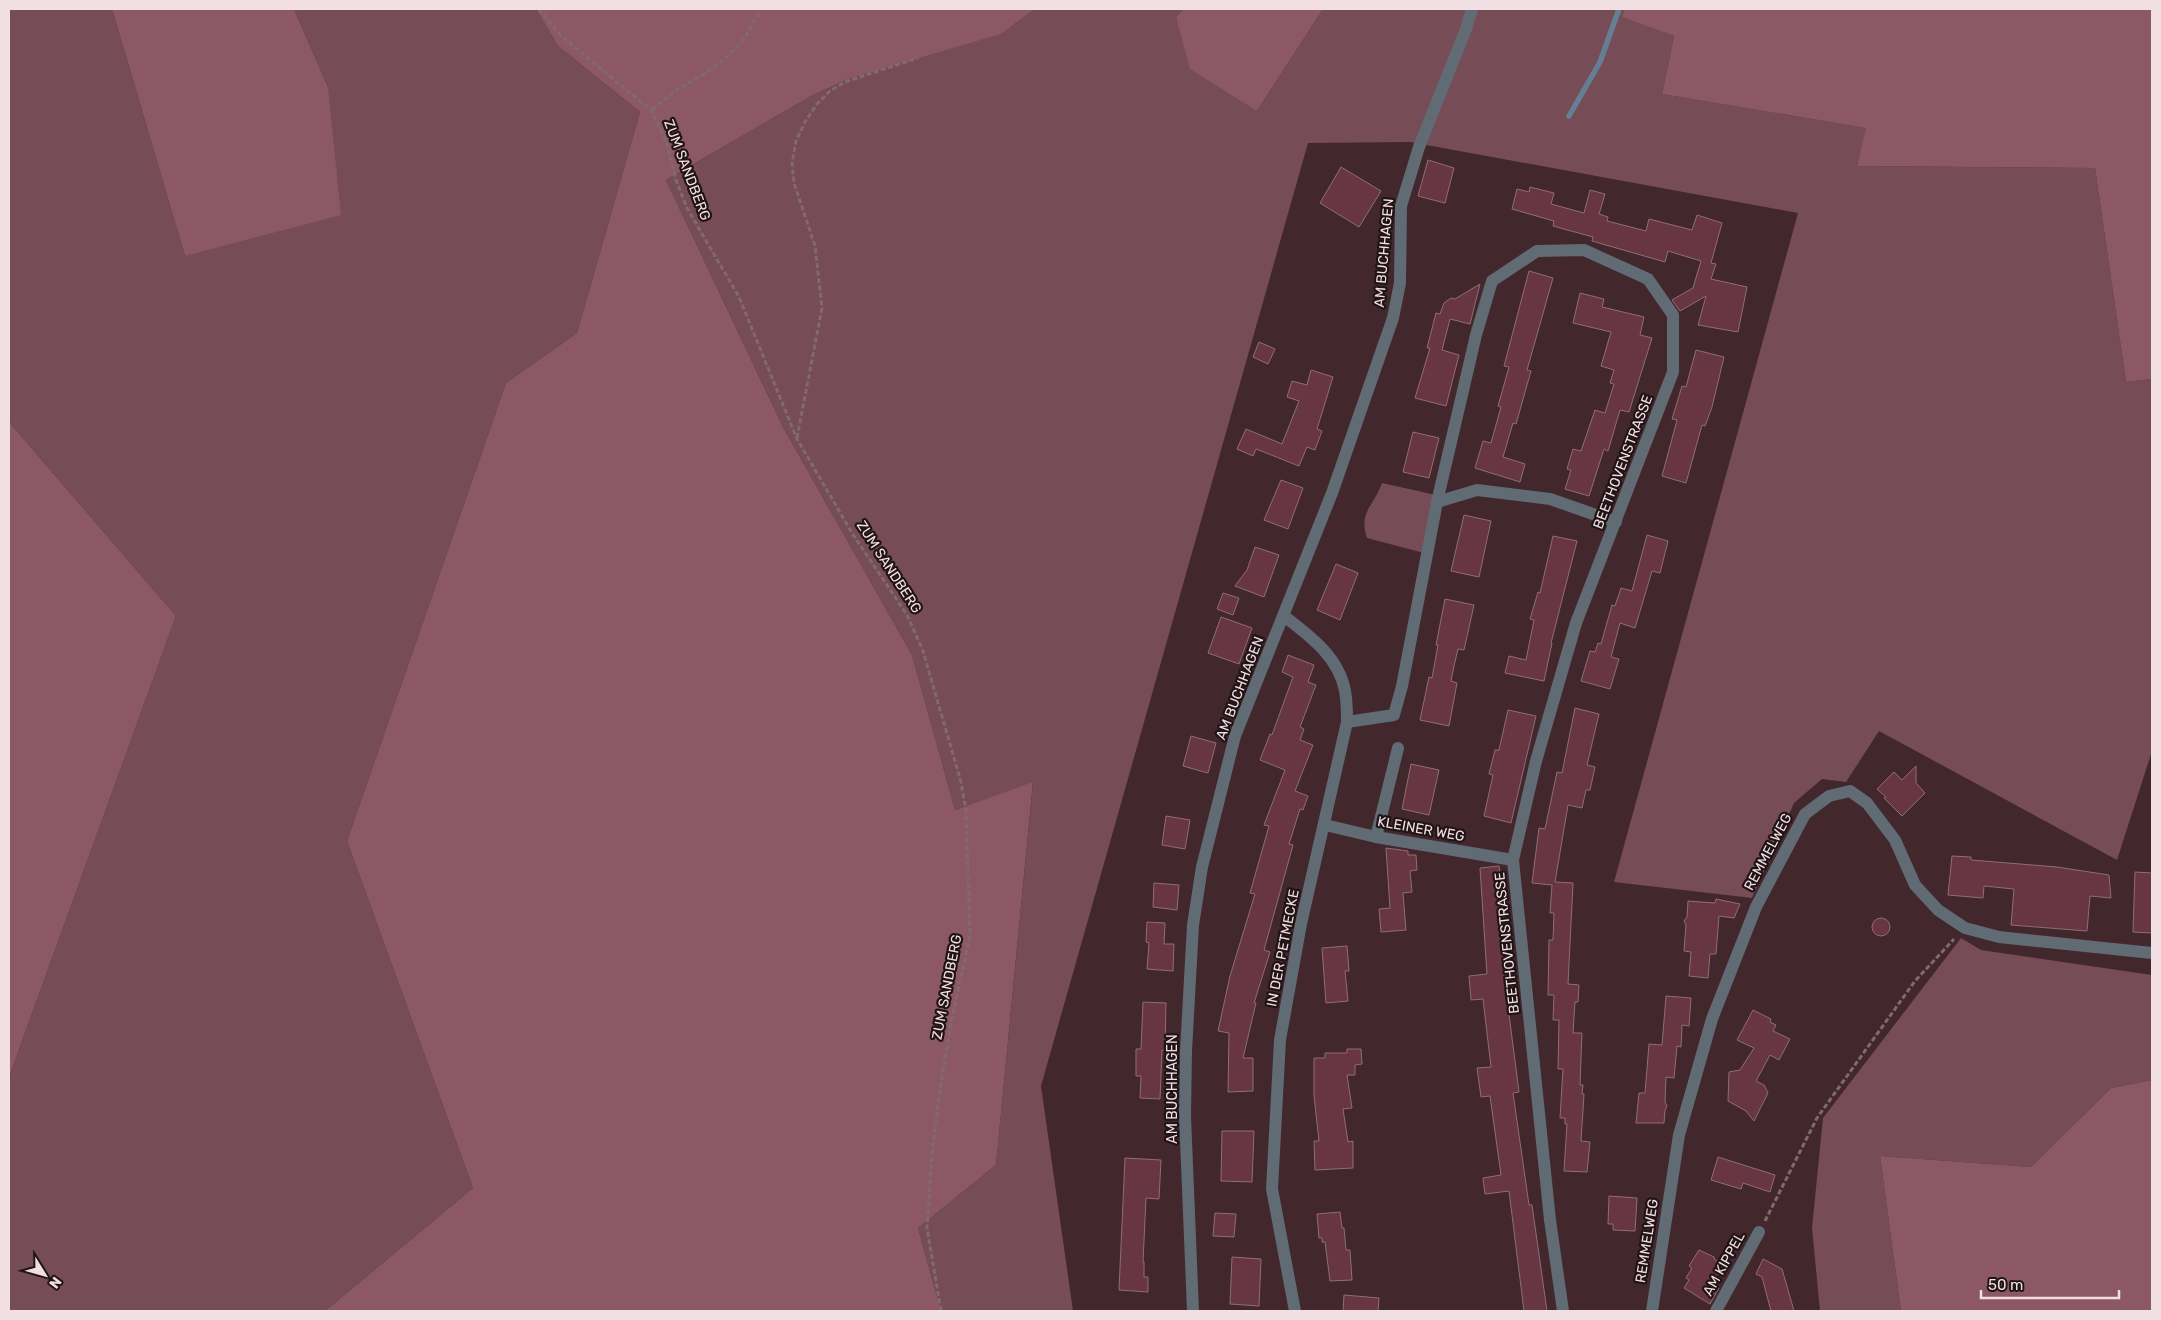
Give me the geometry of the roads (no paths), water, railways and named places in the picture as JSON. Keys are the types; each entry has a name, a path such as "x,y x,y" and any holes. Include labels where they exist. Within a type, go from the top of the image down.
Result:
{"street":[{"name":"AM BUCHHAGEN","path":"1193,1311 1185,1116 1186,1041 1194,925 1202,867 1235,736 1332,493 1393,318 1400,283 1401,206 1419,147 1466,29 1472,9"},
{"name":"BEETHOVENSTRASSE","path":"1348,722 1394,714 1402,686 1437,502 1476,335 1492,281 1537,250 1584,250 1648,278 1673,315 1674,372 1576,623 1536,761 1513,860 1550,1220 1563,1311"},
{"path":"1437,502 1477,490 1550,499 1616,522"},
{"name":"IN DER PETMECKE","path":"1284,616 1304,631 1325,651 1336,665 1345,690 1348,722 1301,924 1280,1040 1272,1189 1295,1311"},
{"path":"1376,837 1398,748"},
{"name":"REMMELWEG","path":"1652,1311 1679,1135 1712,1019 1756,907 1805,814 1829,796 1850,792 1867,803 1895,840 1915,885 1938,910 1965,928 1999,937 2152,953"},
{"name":"KLEINER WEG","path":"1325,825 1376,837 1513,860"},
{"name":"AM KIPPEL","path":"1716,1311 1759,1232"}],"waterway":[{"path":"1569,116 1600,62 1619,9"}]}
